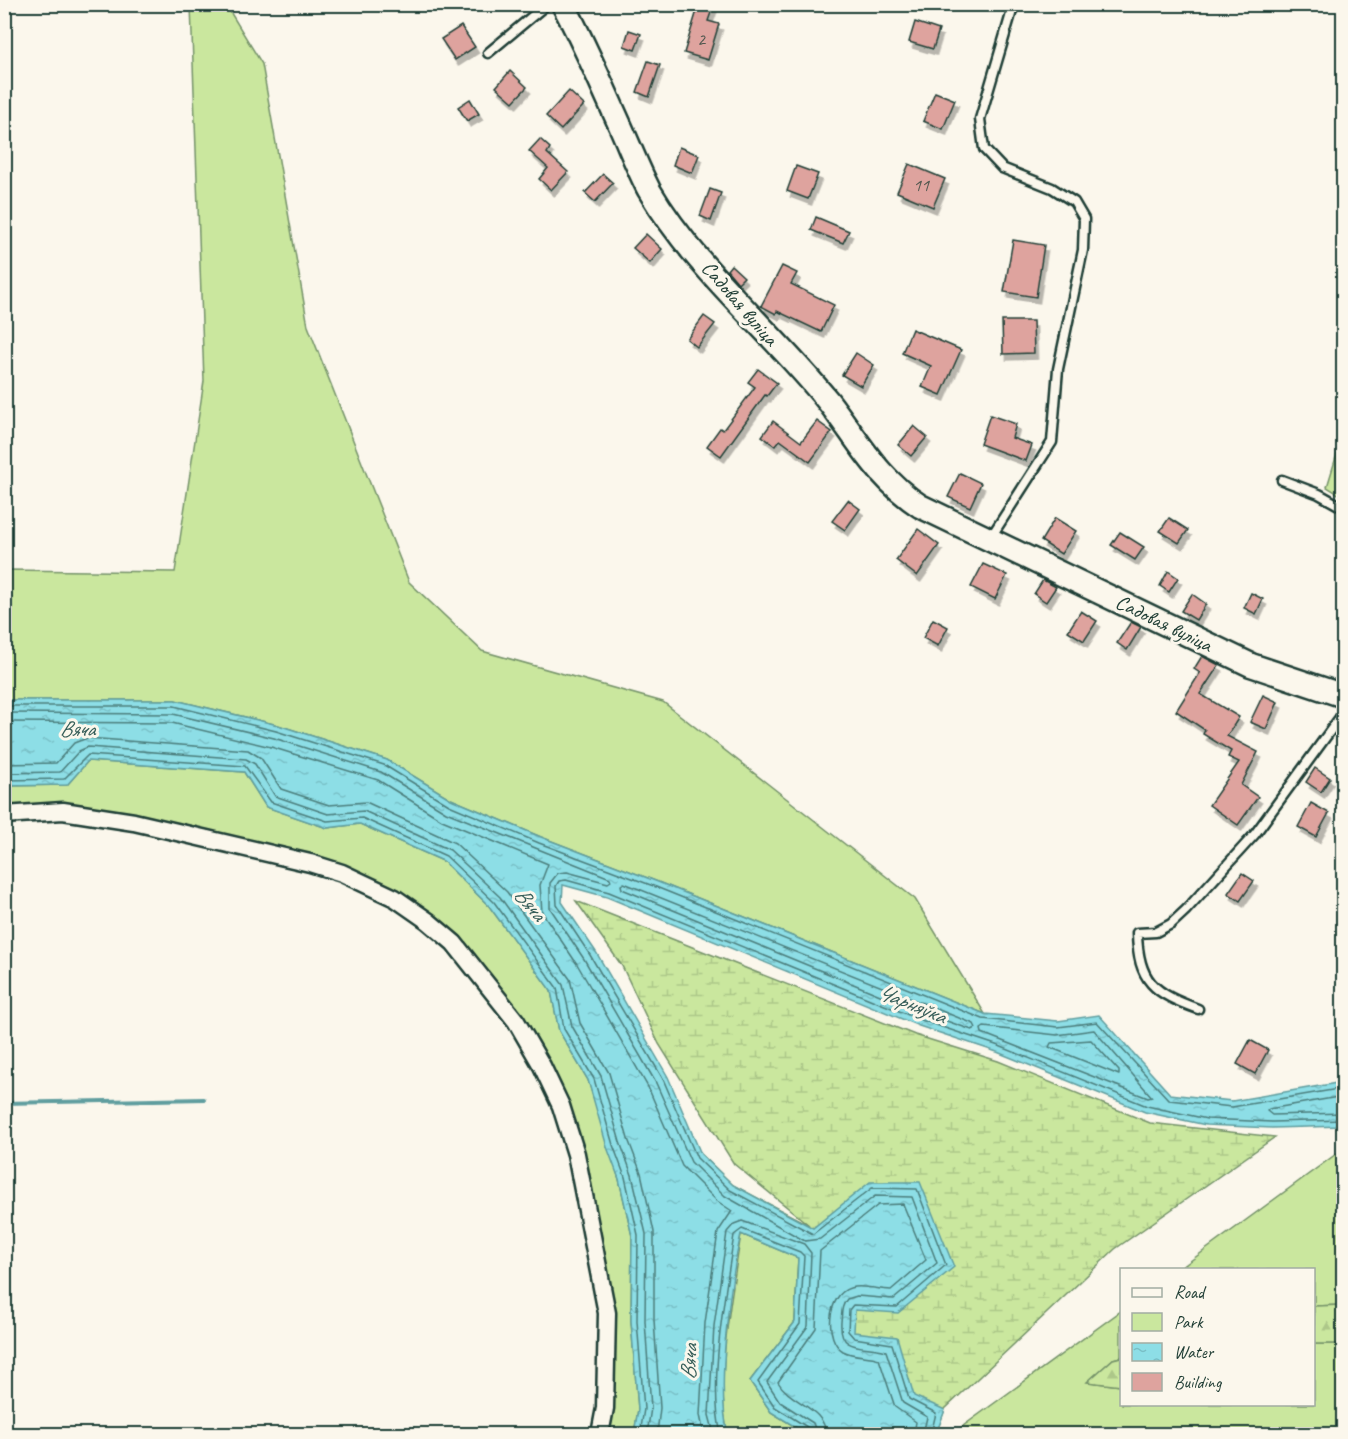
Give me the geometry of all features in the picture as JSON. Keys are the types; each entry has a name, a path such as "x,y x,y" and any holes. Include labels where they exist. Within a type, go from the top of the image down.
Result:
{"street":[{"name":"Садовая вуліца","path":"563,4 585,47 649,189 677,230 828,402 883,477 920,506 1251,664 1344,696"},
{"path":"4,815 63,811 122,820 310,863 342,873 395,898 428,921 454,944 516,1021 542,1066 561,1106 576,1154 607,1312 605,1408 600,1434"}],"lane":[{"path":"488,52 547,4"},
{"path":"990,539 1052,442 1058,369 1083,250 1084,219 1074,202 1052,188 1002,168 984,149 980,119 1014,4"},
{"path":"1282,480 1319,494 1344,508"},
{"path":"1198,1009 1168,998 1151,986 1137,951 1137,933 1156,932 1171,924 1186,910 1255,834 1344,712"}],"green space":[{"path":"191,5 226,5 262,64 308,326 409,582 482,651 663,702 915,899 985,1014 451,799 387,760 278,725 175,700 5,700 5,570 175,572 204,381"},
{"path":"1343,434 1343,497 1327,487"},
{"path":"88,761 244,772 266,807 327,828 360,824 443,861 489,906 551,991 559,1031 588,1080 619,1179 632,1236 631,1321 638,1409 634,1434 600,1434 607,1368 586,1202 542,1066 454,943 342,873 63,811 5,815 5,786 67,785"},
{"path":"576,901 915,1035 998,1061 1150,1123 1275,1137 1115,1249 945,1409 936,1434 807,1434 771,1412 750,1381 795,1322 798,1258 741,1234 701,1154 733,1185 809,1225 734,1164 659,1044 622,966"},
{"path":"1343,1149 1343,1305 1315,1306 1315,1268 1181,1268"},
{"path":"741,1234 798,1257 795,1322 750,1381 771,1412 807,1434 728,1434 724,1412 724,1362"},
{"path":"1343,1305 1343,1344 1315,1344 1315,1306"},
{"path":"1120,1312 1120,1357 1113,1359 1088,1382 1120,1386 1120,1406 1315,1406 1315,1344 1343,1344 1343,1434 952,1434"},
{"path":"1120,1357 1120,1386 1087,1382 1113,1359"}],"water":[{"path":"4,700 175,700 278,725 387,760 451,799 985,1014 1058,1021 1099,1015 1170,1094 1232,1101 1343,1082 1343,1126 1272,1128 1206,1125 1145,1112 997,1052 919,1026 607,897 563,885 562,902 596,952 668,1077 701,1154 733,1185 813,1228 870,1182 920,1182 954,1267 898,1313 855,1310 854,1332 897,1337 914,1396 945,1410 936,1434 807,1434 771,1412 750,1381 795,1322 798,1258 741,1234 729,1306 724,1363 723,1390 728,1434 634,1434 638,1409 631,1321 632,1236 619,1179 607,1147 588,1080 559,1031 551,991 489,906 443,861 360,824 327,828 266,807 244,772 88,761 67,785 5,786"}],"building":[{"path":"699,4 714,4 708,21 719,24 708,60 684,53"},
{"path":"915,22 939,30 933,49 909,42"},
{"path":"461,26 475,47 455,60 441,39"},
{"path":"629,30 641,34 635,50 624,46"},
{"path":"648,61 660,65 649,97 637,92"},
{"path":"510,71 527,87 513,102 496,87"},
{"path":"569,91 584,105 561,130 546,116"},
{"path":"935,92 955,100 943,129 923,121"},
{"path":"470,99 479,114 467,121 458,107"},
{"path":"540,139 550,148 547,153 568,172 551,190 539,179 548,168 529,151"},
{"path":"679,147 699,155 692,173 673,165"},
{"path":"909,164 945,179 933,207 897,192"},
{"path":"796,166 818,174 808,199 787,191"},
{"path":"603,174 613,183 595,202 585,193"},
{"path":"710,189 721,193 711,221 700,216"},
{"path":"816,217 849,231 843,243 811,230"},
{"path":"646,234 662,249 650,263 633,248"},
{"path":"1013,240 1044,245 1036,297 1004,292"},
{"path":"731,265 744,277 738,283 727,270"},
{"path":"782,266 797,273 791,284 834,305 821,332 761,306"},
{"path":"704,316 715,324 697,347 687,339"},
{"path":"1002,321 1033,321 1034,353 1003,354"},
{"path":"912,329 961,350 941,395 922,387 931,366 902,353"},
{"path":"856,353 874,365 861,386 842,375"},
{"path":"758,369 777,383 767,396 765,395 721,456 707,446 720,428 723,430 755,387 748,382"},
{"path":"990,415 1016,424 1012,438 1032,445 1026,461 980,444"},
{"path":"773,421 801,442 817,421 832,432 810,462 780,440 775,446 762,436"},
{"path":"914,426 927,437 911,456 898,445"},
{"path":"960,473 981,483 970,507 948,497"},
{"path":"848,500 860,509 845,530 832,521"},
{"path":"1055,518 1076,531 1061,554 1041,541"},
{"path":"1169,518 1188,530 1179,543 1160,531"},
{"path":"918,529 939,545 917,576 896,560"},
{"path":"1120,532 1144,547 1135,560 1111,545"},
{"path":"983,564 1007,575 995,599 971,587"},
{"path":"1168,571 1178,578 1169,592 1160,586"},
{"path":"1043,580 1056,587 1046,602 1034,594"},
{"path":"1251,593 1263,599 1256,614 1244,608"},
{"path":"1192,594 1206,604 1196,620 1181,611"},
{"path":"1081,611 1097,621 1084,641 1068,631"},
{"path":"933,619 948,627 938,646 923,638"},
{"path":"1131,622 1141,627 1127,650 1117,643"},
{"path":"1202,656 1219,665 1200,694 1239,717 1227,736 1258,752 1241,785 1258,797 1238,825 1209,805 1239,762 1228,757 1231,751 1203,734 1205,730 1176,711 1200,673 1194,669"},
{"path":"1263,695 1278,702 1266,729 1250,722"},
{"path":"1315,768 1330,778 1321,792 1306,782"},
{"path":"1311,803 1329,813 1316,837 1298,827"},
{"path":"1242,873 1254,881 1240,901 1228,893"},
{"path":"1250,1040 1268,1050 1255,1074 1237,1064"}],"waterway":[{"path":"4,1103 204,1099"}],"water label":[{"name":"Вяча","path":"77,729"},
{"name":"Вяча","path":"530,904"},
{"name":"Чарняўка","path":"912,1004"},
{"name":"Вяча","path":"689,1362"}]}
